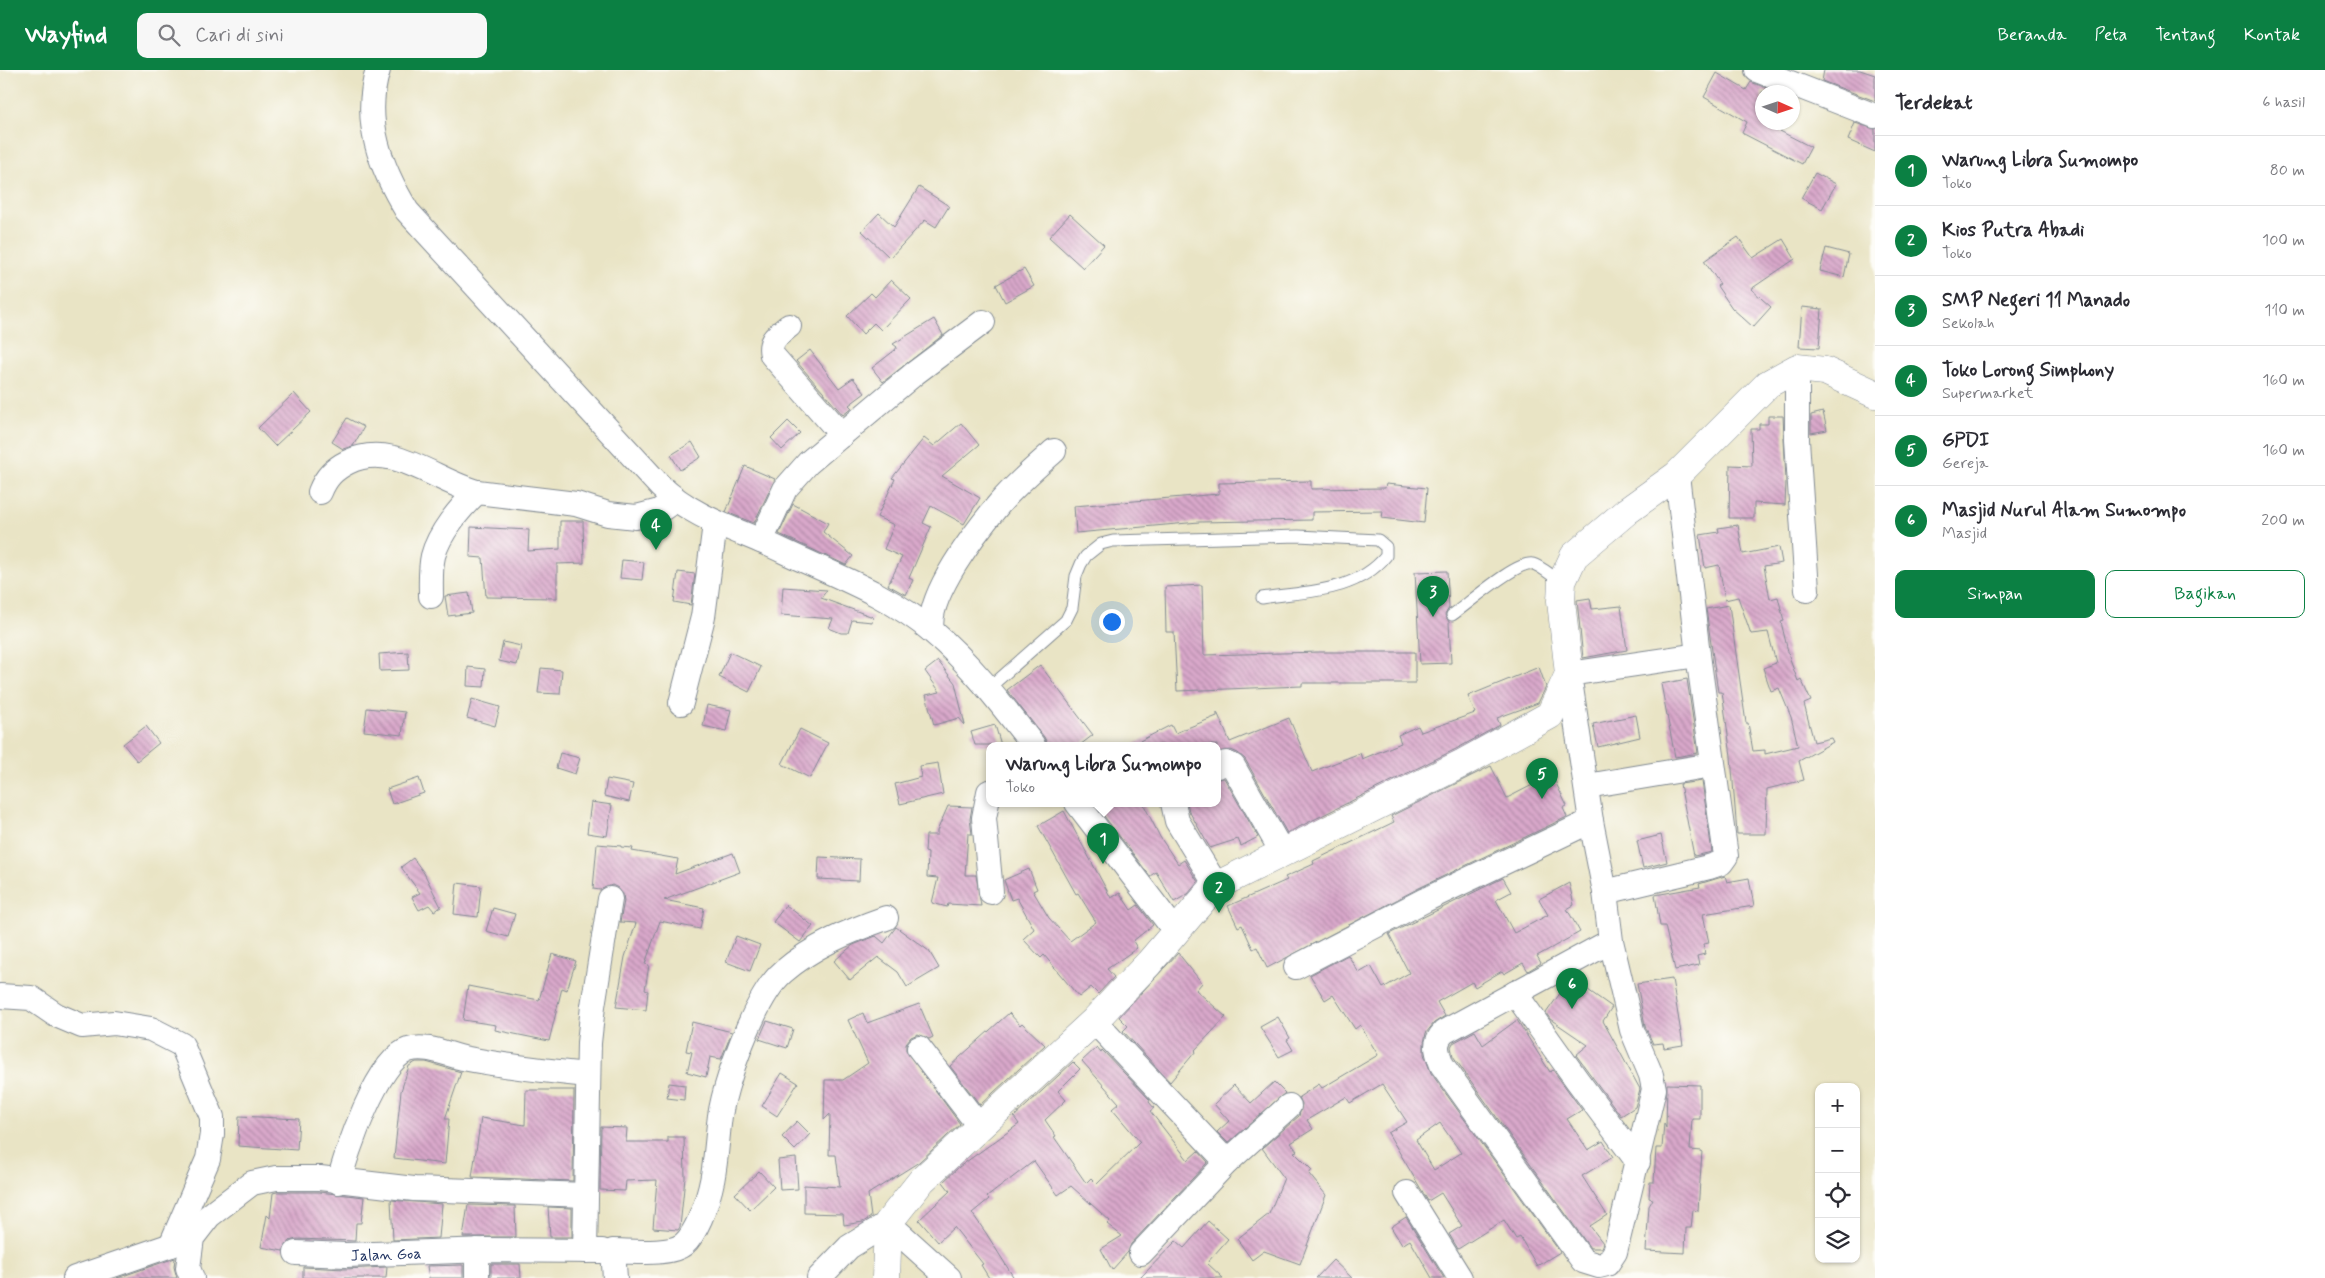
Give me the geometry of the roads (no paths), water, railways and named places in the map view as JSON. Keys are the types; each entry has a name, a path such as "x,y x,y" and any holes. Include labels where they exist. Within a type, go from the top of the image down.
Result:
{"street":[{"path":"378,70 371,102 371,121 389,182 406,212 675,500 716,524 761,541 888,602 932,631 990,688 1014,736 1027,742"},
{"path":"1757,70 1875,116"},
{"path":"761,541 785,489 808,463 915,373 983,322"},
{"path":"789,326 772,341 770,348 772,355 842,435"},
{"path":"1611,941 1444,1032 1436,1043 1436,1050 1442,1065 1536,1199 1583,1261 1599,1266 1607,1264 1615,1252 1654,1089 1651,1075 1632,1030 1611,941 1605,892 1591,821 1569,674 1562,582 1574,556 1627,510 1678,476 1768,384 1798,368 1825,371 1875,394"},
{"path":"1798,368 1797,440 1807,590"},
{"path":"932,631 931,624 937,599 958,558 999,504 1054,451"},
{"path":"320,492 327,478 340,466 365,455 374,455 420,467 477,492 576,504 608,514 636,517 659,511 675,500"},
{"path":"1605,892 1721,863 1726,856 1698,656 1678,476"},
{"path":"431,596 432,565 435,550 454,518 477,492"},
{"path":"681,703 703,617 716,524"},
{"path":"1569,674 1698,656"},
{"path":"819,1278 849,1247 888,1224 922,1180 1094,1021 1216,886 1463,763 1550,715 1569,674"},
{"path":"1221,765 1226,763 1233,766 1282,852"},
{"path":"1587,786 1712,765"},
{"path":"986,807 984,818 991,892"},
{"path":"1080,807 1176,932"},
{"path":"1174,807 1177,821 1216,886"},
{"path":"1296,967 1425,900 1591,821"},
{"path":"585,1251 588,1076 593,1006 610,899"},
{"name":"Jalan Goa","path":"296,1253 346,1255 477,1250 664,1252 683,1245 695,1230 710,1196 717,1162 719,1122 730,1071 768,992 781,974 802,956 835,938 886,918"},
{"path":"1515,994 1638,1162"},
{"path":"0,996 31,998 56,1014 82,1026 114,1023 151,1029 182,1045 212,1117 212,1134 208,1159 182,1241 192,1278"},
{"path":"1094,1021 1227,1162"},
{"path":"339,1182 346,1155 374,1088 392,1063 406,1050 420,1048 462,1058 588,1076"},
{"path":"919,1048 980,1127"},
{"path":"1141,1253 1227,1162 1289,1106"},
{"path":"75,1278 182,1241 209,1216 252,1183 276,1178 294,1177 414,1189 586,1195"},
{"path":"1407,1193 1460,1278"},
{"path":"886,1278 888,1224"},
{"path":"888,1224 948,1278"},
{"path":"477,1250 477,1278"},
{"path":"613,1251 614,1278"}],"lane":[{"path":"990,688 1069,617 1081,564 1086,556 1101,544 1114,541 1298,536 1378,540 1386,546 1386,556 1382,561 1364,576 1352,582 1262,598"},
{"path":"1452,615 1500,577 1529,564 1539,567 1562,582"}],"place":[{"name":"Toko Lorong Simphony","path":"656,550"},
{"name":"SMP Negeri 11 Manado","path":"1433,617"},
{"name":"GPDI","path":"1542,799"},
{"name":"Warung Libra Sumompo","path":"1103,864"},
{"name":"Kios Putra Abadi","path":"1219,913"},
{"name":"Masjid Nurul Alam Sumompo","path":"1572,1009"}]}
